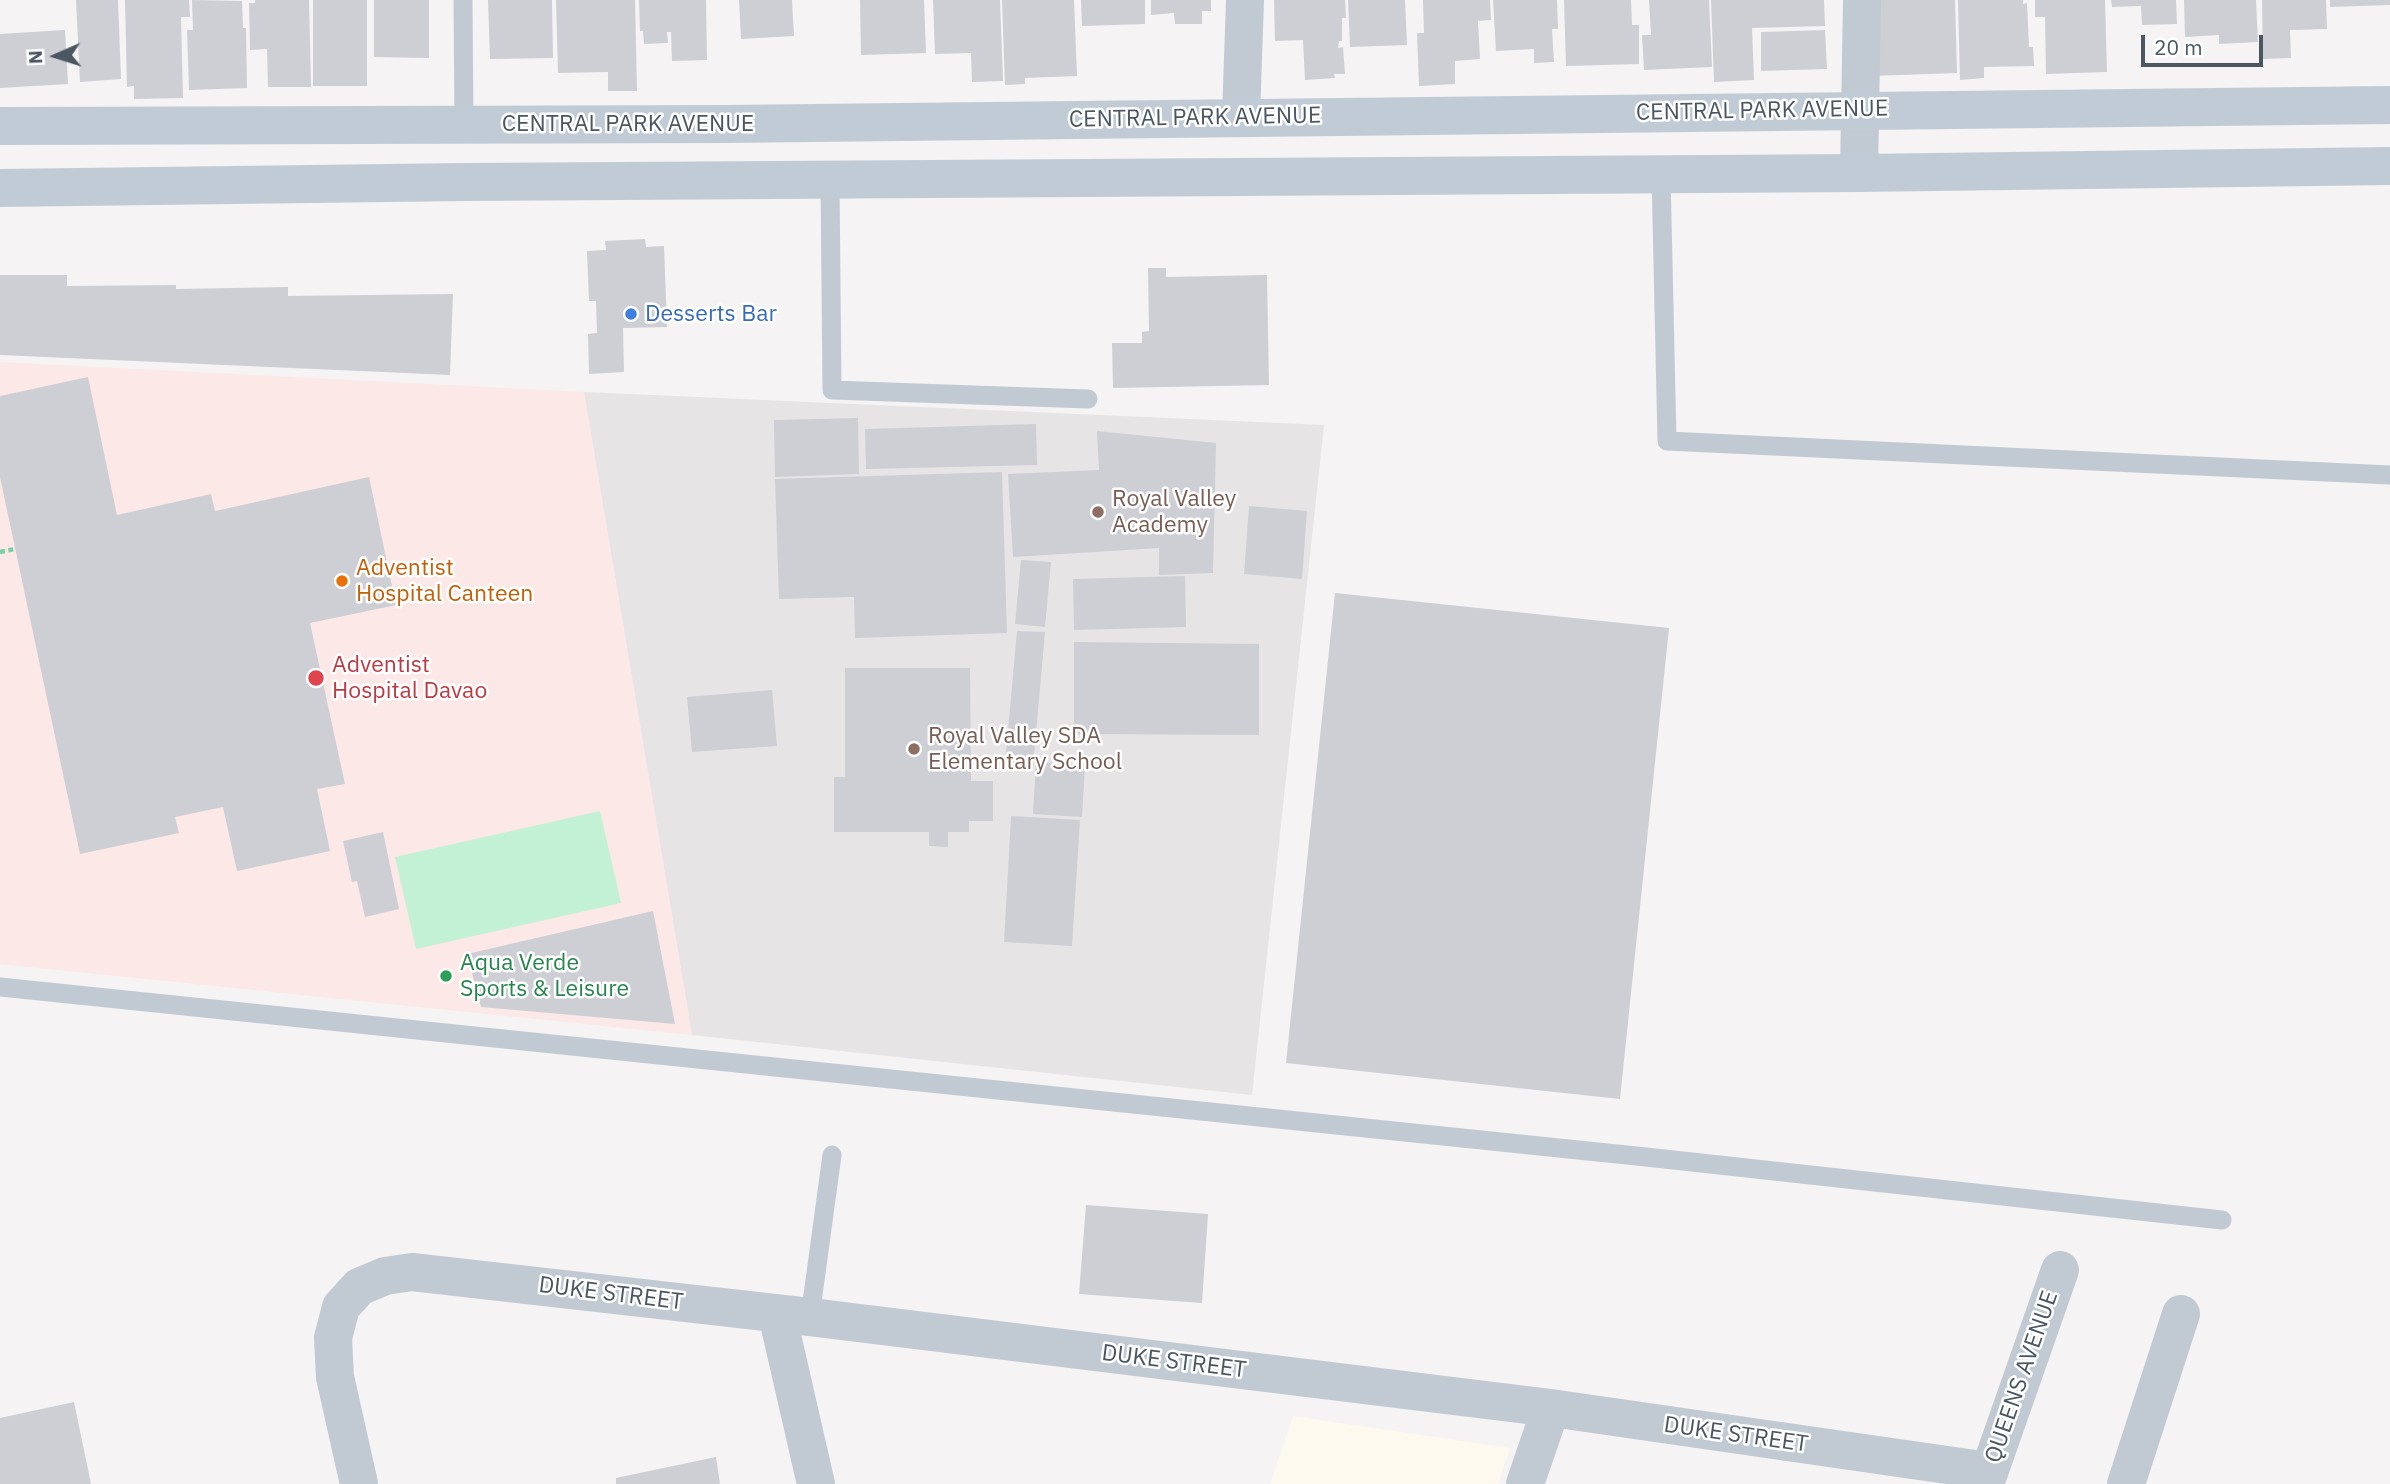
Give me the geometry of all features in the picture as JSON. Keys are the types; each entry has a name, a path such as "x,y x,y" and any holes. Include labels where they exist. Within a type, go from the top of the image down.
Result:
{"street":[{"path":"1241,117 1245,0"},
{"path":"1859,173 1862,0"},
{"name":"CENTRAL PARK AVENUE","path":"0,126 660,124 2390,105"},
{"path":"659,180 660,124"},
{"path":"66,126 67,187"},
{"path":"0,188 659,180 1859,173 2390,166"},
{"name":"QUEENS AVENUE","path":"1987,1478 2060,1270"},
{"name":"DUKE STREET","path":"359,1484 335,1377 333,1338 341,1307 359,1287 385,1276 412,1272 1550,1408 1987,1478"},
{"path":"2126,1484 2181,1314"},
{"path":"793,1316 816,1484"},
{"path":"1525,1484 1550,1408"}],"lane":[{"path":"463,0 464,124"},
{"path":"1661,174 1667,442 2390,475"},
{"path":"830,180 832,390 1088,399"},
{"path":"0,987 1646,1157 2222,1220"},
{"path":"793,1316 832,1155"}],"path":[{"path":"0,552 15,549"}],"shaded area":[{"name":"Adventist Hospital Davao","path":"0,362 584,392 692,1035 0,964"},
{"path":"584,392 1324,425 1252,1095 692,1035"},
{"path":"1293,1416 1510,1448 1498,1484 1270,1484"}],"green space":[{"path":"600,811 621,903 416,949 395,857"}],"building":[{"path":"76,0 118,0 121,79 80,82"},
{"path":"125,0 189,0 190,17 181,17 183,98 134,99 134,86 127,87"},
{"path":"192,0 242,1 243,28 246,28 247,88 189,90 187,30 193,30"},
{"path":"255,0 309,0 311,87 268,87 267,49 250,50 249,3 255,3"},
{"path":"313,0 367,0 367,86 313,86"},
{"path":"374,0 429,0 429,58 374,57"},
{"path":"488,0 552,0 553,58 490,59"},
{"path":"556,0 635,0 637,91 608,91 608,72 558,73"},
{"path":"639,0 706,0 707,60 672,61 671,32 667,32 668,43 644,44 643,31 640,31"},
{"path":"739,0 792,0 794,36 741,39"},
{"path":"860,0 924,0 926,53 861,55"},
{"path":"933,0 1000,0 1003,81 972,82 971,53 935,54"},
{"path":"1002,0 1074,0 1077,76 1025,78 1025,84 1005,85"},
{"path":"1081,0 1145,0 1145,24 1082,26"},
{"path":"1151,0 1211,0 1211,11 1202,11 1202,24 1175,24 1174,13 1151,15"},
{"path":"1274,0 1345,0 1346,18 1342,18 1342,41 1339,41 1338,48 1343,47 1345,74 1334,74 1335,78 1305,80 1303,40 1275,41"},
{"path":"1348,0 1405,0 1407,45 1350,47"},
{"path":"1423,0 1490,0 1491,20 1478,21 1480,59 1455,61 1455,84 1419,86 1417,33 1424,33"},
{"path":"1493,0 1557,0 1558,29 1552,29 1554,62 1534,63 1534,49 1496,51"},
{"path":"1564,0 1631,0 1632,25 1639,25 1639,64 1566,66"},
{"path":"1649,0 1709,0 1712,67 1644,70 1642,35 1651,35"},
{"path":"1711,0 1824,0 1825,26 1752,28 1754,80 1714,82"},
{"path":"1875,0 1955,0 1957,73 1871,76"},
{"path":"1958,0 2023,0 2023,4 2027,3 2029,47 2033,47 2034,66 1984,67 1984,78 1960,80"},
{"path":"2035,0 2105,0 2107,72 2046,74 2045,17 2035,17"},
{"path":"2111,0 2176,0 2177,24 2142,25 2141,6 2112,7"},
{"path":"2184,0 2256,0 2258,42 2219,44 2219,35 2185,37"},
{"path":"2262,0 2326,0 2327,29 2290,30 2291,58 2263,59"},
{"path":"2330,0 2390,0 2390,5 2330,7"},
{"path":"65,30 68,84 0,88 0,34"},
{"path":"1825,30 1827,69 1761,71 1761,32"},
{"name":"Desserts Bar","path":"645,239 646,247 664,246 667,327 623,328 624,372 589,374 588,334 597,333 596,301 589,301 587,251 606,250 605,241"},
{"path":"1148,268 1166,268 1166,277 1267,275 1269,385 1113,388 1112,343 1142,343 1142,332 1149,331"},
{"path":"0,275 67,275 67,286 176,285 176,289 288,287 288,296 453,294 450,375 0,355"},
{"path":"88,377 117,515 211,494 215,511 369,477 396,605 310,623 345,784 317,789 330,851 237,871 223,807 175,817 179,833 80,854 0,477 0,396"},
{"path":"858,418 859,474 775,477 774,420"},
{"path":"1036,424 1037,465 866,469 865,429"},
{"path":"1097,431 1216,443 1213,573 1159,575 1159,548 1013,557 1008,474 1099,470"},
{"path":"1002,472 1007,633 855,638 854,597 779,599 775,479"},
{"path":"1249,506 1307,511 1302,579 1244,574"},
{"path":"1021,560 1051,562 1045,627 1015,624"},
{"path":"1185,576 1186,627 1074,630 1073,579"},
{"path":"1335,593 1669,628 1620,1099 1286,1063"},
{"path":"1017,631 1045,632 1033,767 1005,764"},
{"path":"1074,642 1259,644 1259,735 1074,734"},
{"path":"845,668 970,668 971,781 993,781 993,821 969,821 969,832 948,832 948,847 929,846 929,832 834,832 834,777 845,777"},
{"path":"772,690 777,746 692,752 687,697"},
{"path":"1036,762 1085,765 1082,817 1033,814"},
{"path":"1011,816 1080,820 1072,946 1004,942"},
{"path":"383,832 399,909 365,917 357,881 352,882 343,841"},
{"path":"653,911 675,1024 481,1007 467,954"},
{"path":"1086,1205 1208,1214 1202,1303 1079,1294"},
{"path":"74,1402 91,1484 0,1484 0,1418"},
{"path":"716,1457 720,1484 616,1484 616,1478"}],"place":[{"name":"Desserts Bar","path":"631,314"},
{"name":"Royal Valley Academy","path":"1098,512"},
{"name":"Adventist Hospital Canteen","path":"342,581"},
{"name":"Adventist Hospital Davao","path":"316,678"},
{"name":"Royal Valley SDA Elementary School","path":"914,749"},
{"name":"Aqua Verde Sports & Leisure","path":"446,976"}]}
